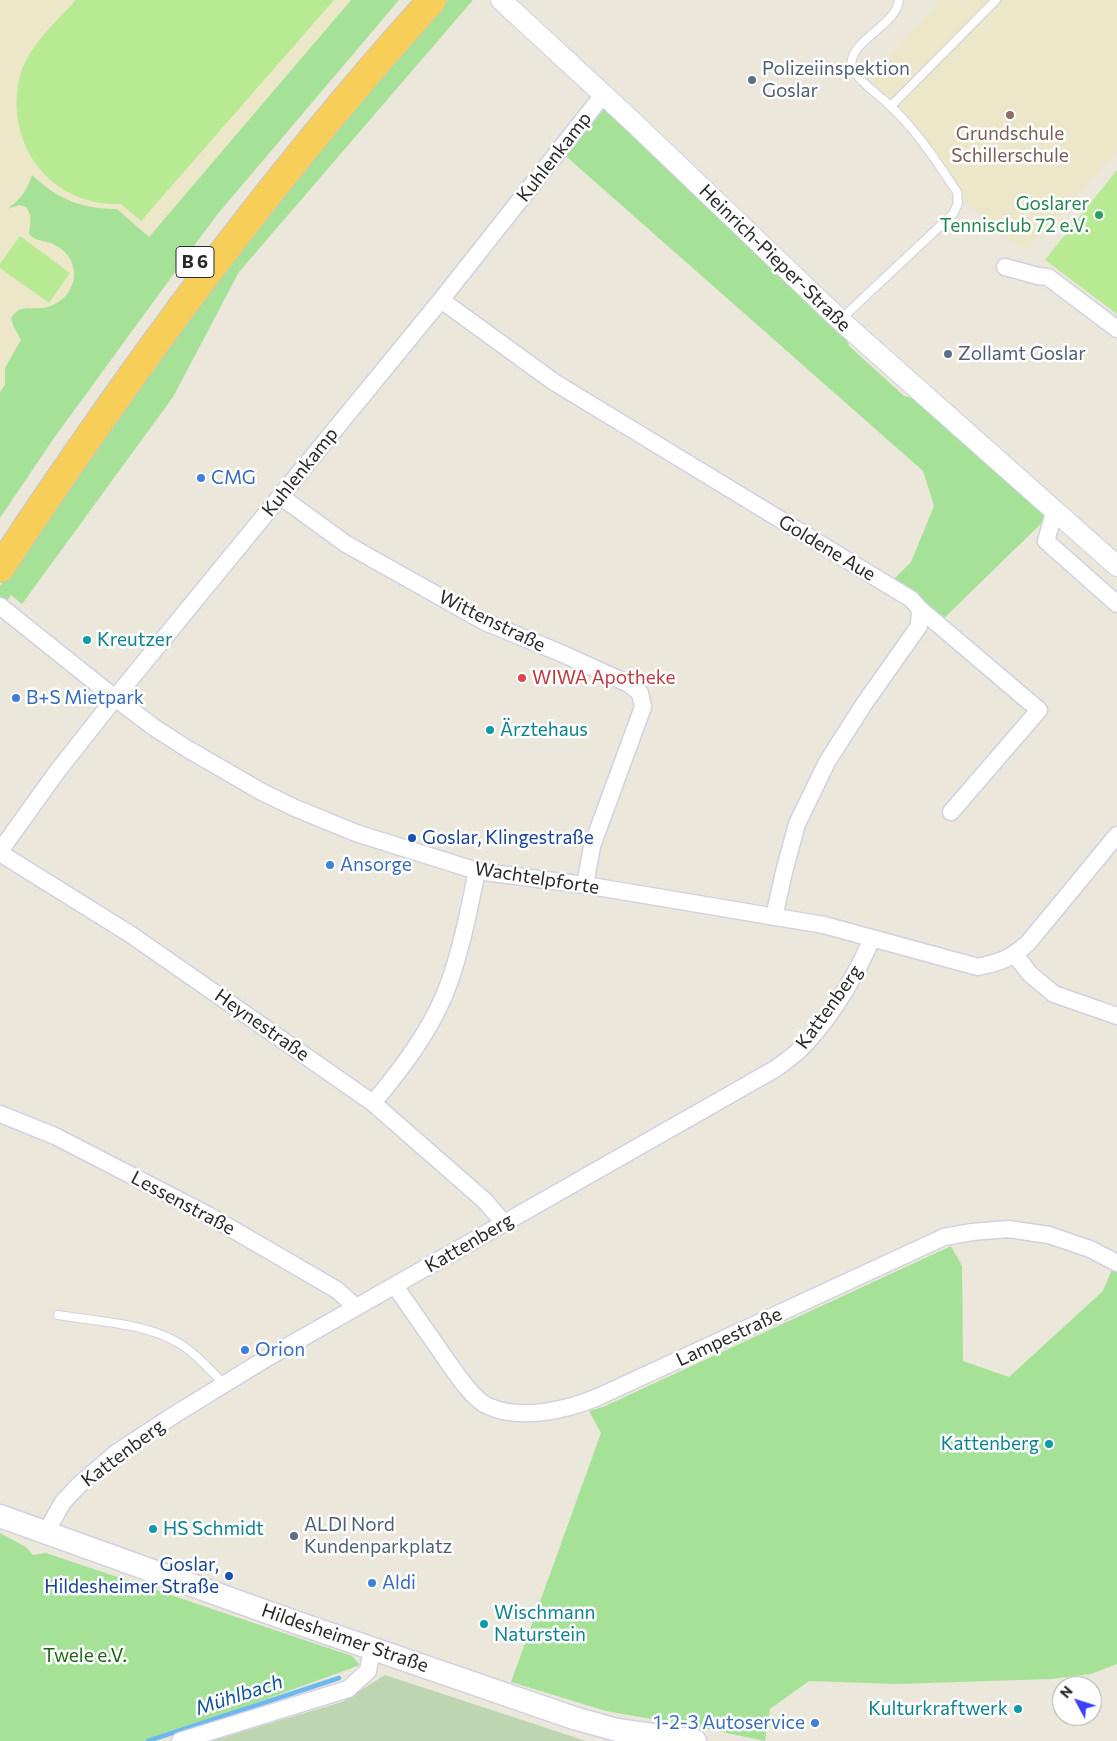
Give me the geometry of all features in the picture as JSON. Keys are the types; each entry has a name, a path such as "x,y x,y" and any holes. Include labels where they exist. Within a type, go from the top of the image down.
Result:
{"highway":[{"name":"B 6","path":"0,537 43,472 163,304 222,227 349,69 409,0"},
{"name":"B 6","path":"0,568 186,301 326,123 432,0"}],"main road":[{"name":"Hildesheimer Straße","path":"0,1516 372,1649 566,1715 617,1730 695,1741"}],"street":[{"name":"Heinrich-Pieper-Straße","path":"501,0 840,320 1117,566"},
{"name":"Kuhlenkamp","path":"0,852 56,773 115,698 442,300 603,95"},
{"path":"1005,267 1048,277 1117,329"},
{"name":"Goldene Aue","path":"442,300 554,382 911,599 920,609 1039,710 951,812"},
{"name":"Wittenstraße","path":"280,496 346,544 485,622 629,684 640,693 643,707 592,846 585,885"},
{"path":"1055,510 1046,541 1117,604"},
{"path":"774,917 797,824 828,762 864,704 919,626 920,609"},
{"name":"Wachtelpforte","path":"5,610 115,698 186,748 262,792 356,833 477,871 585,885 824,925 978,967 997,963 1015,955"},
{"path":"1117,835 1028,943 1015,955 1030,974 1054,994 1117,1016"},
{"name":"Heynestraße","path":"0,852 130,934 373,1103 485,1201 504,1223"},
{"path":"373,1103 396,1076 423,1037 448,985 464,936 477,871"},
{"name":"Kattenberg","path":"46,1532 63,1502 80,1484 116,1453 174,1415 356,1307 775,1069 797,1052 816,1031 858,969 872,938"},
{"name":"Lessenstraße","path":"0,1114 55,1136 208,1214 336,1290 356,1307"},
{"name":"Lampestraße","path":"395,1286 466,1386 486,1406 507,1413 530,1414 584,1403 944,1237 1008,1229 1049,1235 1115,1258"},
{"path":"180,1741 348,1689 368,1671 372,1649"}],"lane":[{"path":"840,320 953,214 958,203 957,192 920,137 891,106 857,76 851,67 851,60 856,50 893,14 899,5 899,0"},
{"path":"891,106 996,0"},
{"path":"58,1315 140,1328 175,1340 200,1359 224,1384"}],"shaded area":[{"path":"0,0 351,0 158,226 43,369 0,429"},
{"name":"Grundschule Schillerschule","path":"939,0 1117,0 1117,152 1025,251 995,229 966,202 935,152 871,79"}],"green space":[{"path":"76,0 334,0 141,221 121,204 95,202 72,194 52,181 36,164 24,143 18,120 17,95 22,69 39,41"},
{"path":"351,0 399,0 216,216 54,438 0,518 0,392 5,385 5,368 21,340 11,318 21,309 54,305 68,293 74,275 70,259 64,251 29,234 30,217 26,207 19,205 7,209 22,195 32,175 51,190 81,205 117,209 149,237"},
{"path":"448,0 473,0 239,272 173,397 22,604 11,595 0,612 0,586 96,441 237,245 371,84"},
{"path":"603,95 840,320 849,346 904,396 933,403 1055,510 938,624 888,585 911,562 934,506 923,471 560,151"},
{"name":"Goslarer Tennisclub 72 e.V.","path":"1117,170 1117,314 1045,260"},
{"path":"20,236 70,273 49,303 0,268 0,264"},
{"name":"Kattenberg","path":"951,1246 962,1266 963,1361 1009,1377 1103,1291 1115,1262 1117,1264 1117,1664 1091,1674 1052,1676 1051,1679 897,1684 809,1681 770,1709 765,1741 606,1711 511,1682 601,1433 589,1411 603,1407"},
{"name":"Twele e.V.","path":"0,1533 26,1547 33,1555 46,1553 352,1656 360,1665 151,1741 0,1741"},
{"path":"385,1675 586,1741 210,1741 342,1702"}],"waterway":[{"name":"Mühlbach","path":"148,1741 339,1678"}],"place":[{"name":"Polizeiinspektion Goslar","path":"752,80"},
{"name":"Grundschule Schillerschule","path":"1010,115"},
{"name":"Goslarer Tennisclub 72 e.V.","path":"1099,215"},
{"name":"Zollamt Goslar","path":"948,354"},
{"name":"CMG","path":"201,478"},
{"name":"Kreutzer","path":"87,640"},
{"name":"WIWA Apotheke","path":"522,678"},
{"name":"B+S Mietpark","path":"16,698"},
{"name":"Ärztehaus","path":"490,730"},
{"name":"Goslar, Klingestraße","path":"412,838"},
{"name":"Ansorge","path":"330,865"},
{"name":"Orion","path":"245,1350"},
{"name":"Kattenberg","path":"1049,1444"},
{"name":"HS Schmidt","path":"153,1529"},
{"name":"ALDI Nord Kundenparkplatz","path":"294,1536"},
{"name":"Goslar, Hildesheimer Straße","path":"229,1576"},
{"name":"Aldi","path":"372,1583"},
{"name":"Wischmann Naturstein","path":"484,1624"},
{"name":"Kulturkraftwerk","path":"1018,1709"},
{"name":"1-2-3 Autoservice","path":"815,1723"}]}
